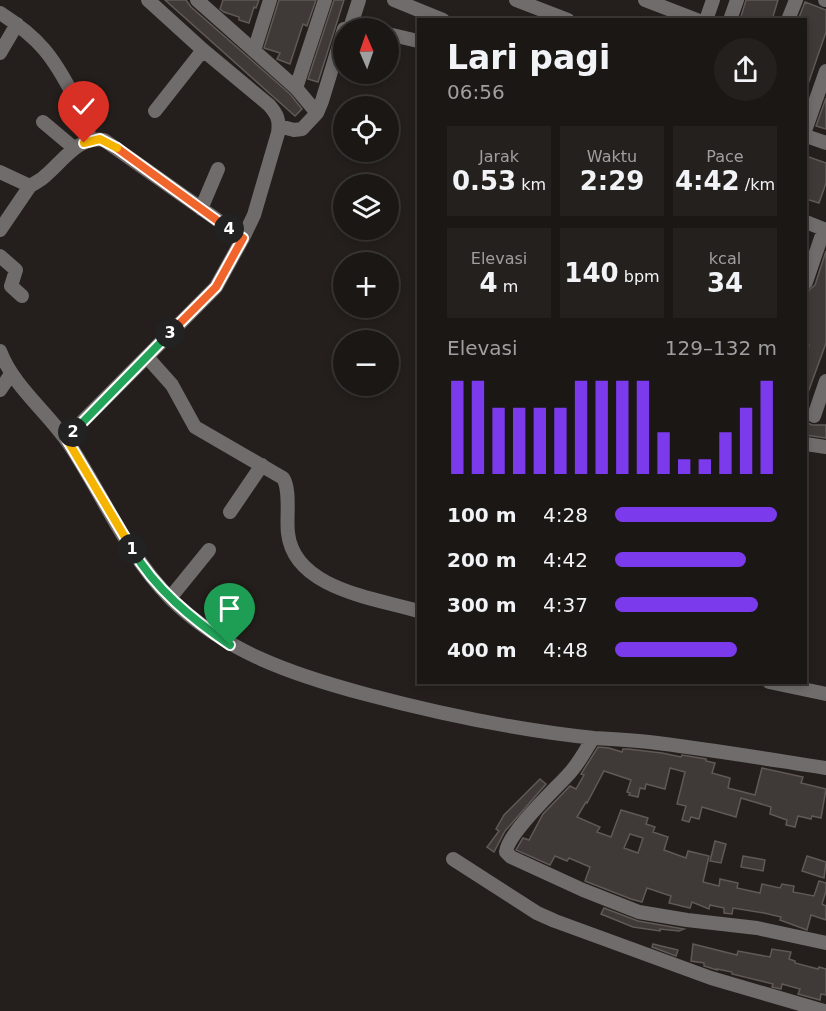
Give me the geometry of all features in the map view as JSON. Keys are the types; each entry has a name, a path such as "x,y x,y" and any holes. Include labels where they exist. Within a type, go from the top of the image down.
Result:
{"street":[{"path":"66,438 216,287 254,215 279,126 277,115 269,105 148,0"},
{"path":"197,0 213,6 254,51 296,88 317,113"},
{"path":"254,51 270,0"},
{"path":"296,88 326,0"},
{"path":"347,18 352,0"},
{"path":"353,18 359,0"},
{"path":"394,0 438,18"},
{"path":"516,0 532,9 561,18"},
{"path":"645,0 692,18"},
{"path":"707,18 713,0"},
{"path":"731,18 737,0"},
{"path":"789,18 796,0"},
{"path":"0,13 39,41 55,62 88,125 90,141"},
{"path":"0,53 17,24"},
{"path":"399,37 417,41"},
{"path":"155,111 203,50"},
{"path":"279,126 294,130 302,129 317,113 333,63"},
{"path":"807,125 826,71"},
{"path":"43,122 74,148"},
{"path":"807,136 826,143"},
{"path":"0,230 30,186 45,177 74,148 100,139 112,144 243,238"},
{"path":"201,209 218,169"},
{"path":"0,172 30,186"},
{"path":"807,222 825,229 807,279"},
{"path":"0,256 14,268 15,274 11,286 22,296"},
{"path":"0,351 11,374 66,438 136,556 170,598 230,645 318,681 439,712 593,738 646,742 826,768"},
{"path":"147,357 172,385 195,427 280,476 285,482 288,535 291,546 304,568 326,583 417,611"},
{"path":"0,390 11,374"},
{"path":"815,416 826,381"},
{"path":"807,444 826,447"},
{"path":"230,512 261,465"},
{"path":"170,598 209,550"},
{"path":"778,684 826,694"},
{"path":"593,738 567,776 548,794 509,841 506,852 511,857 583,890 639,912 757,928 826,943"},
{"path":"453,859 530,908 555,921 711,978 824,1011"}],"building":[{"path":"165,0 186,0 191,7 290,94 302,109 295,116"},
{"path":"223,0 259,0 249,23 220,9"},
{"path":"279,0 316,0 307,26 303,24 290,64 277,59 280,53 264,48"},
{"path":"334,0 344,0 338,18 333,18 333,35 318,82 308,79"},
{"path":"746,0 778,0 773,18 741,18"},
{"path":"805,2 826,10 826,32 807,87 807,18 799,18"},
{"path":"826,98 826,129 816,126"},
{"path":"807,156 826,163 826,183 819,203 807,199"},
{"path":"826,251 826,343 807,395 809,345 807,344 807,297 809,290 815,285"},
{"path":"807,422 812,425 826,425 826,438 807,435"},
{"path":"598,747 622,752 623,749 628,749 706,759 706,761 715,763 712,773 730,778 728,788 755,795 762,768 803,777 801,783 826,789 821,818 812,816 811,819 798,816 795,827 786,825 787,820 770,814 771,807 741,798 736,817 702,807 699,819 691,817 689,822 682,820 686,806 677,804 685,772 670,768 665,789 646,784 645,789 640,788 638,797 629,795 630,793 627,792 631,780 604,771 577,817 600,827 597,832 611,837 621,810 648,818 646,824 655,827 653,832 668,837 664,850 686,858 688,851 709,856 703,882 719,886 720,879 738,883 737,888 760,893 762,884 780,888 782,884 794,886 793,892 814,896 819,881 826,883 822,904 826,906 826,920 811,915 807,930 780,920 781,917 764,913 733,908 732,914 724,913 724,908 710,905 709,909 692,902 690,908 669,903 671,896 647,888 642,902 585,881 590,867 569,858 567,861 555,856 550,865 516,850 523,838 529,840 543,814 570,786 576,789 584,775 581,774","holes":["630,834 643,838 638,853 624,848"]},
{"path":"540,779 546,784 505,831 494,852 487,847 499,831 496,829 504,815"},
{"path":"715,841 726,844 721,863 710,861"},
{"path":"743,856 765,860 763,871 741,867"},
{"path":"807,856 826,862 824,878 802,871"},
{"path":"604,908 638,921 684,929 679,931 660,929 660,931 633,927 601,914"},
{"path":"653,944 678,950 676,956 652,947"},
{"path":"693,944 737,955 738,951 770,957 772,949 791,952 789,959 795,963 826,969 826,995 821,994 820,1000 798,994 800,989 782,984 781,989 772,987 773,984 704,966 704,963 691,961"}],"route":[{"path":"84,143 100,139 112,144 243,238 216,287 66,438 141,564 170,598 230,645"}]}
